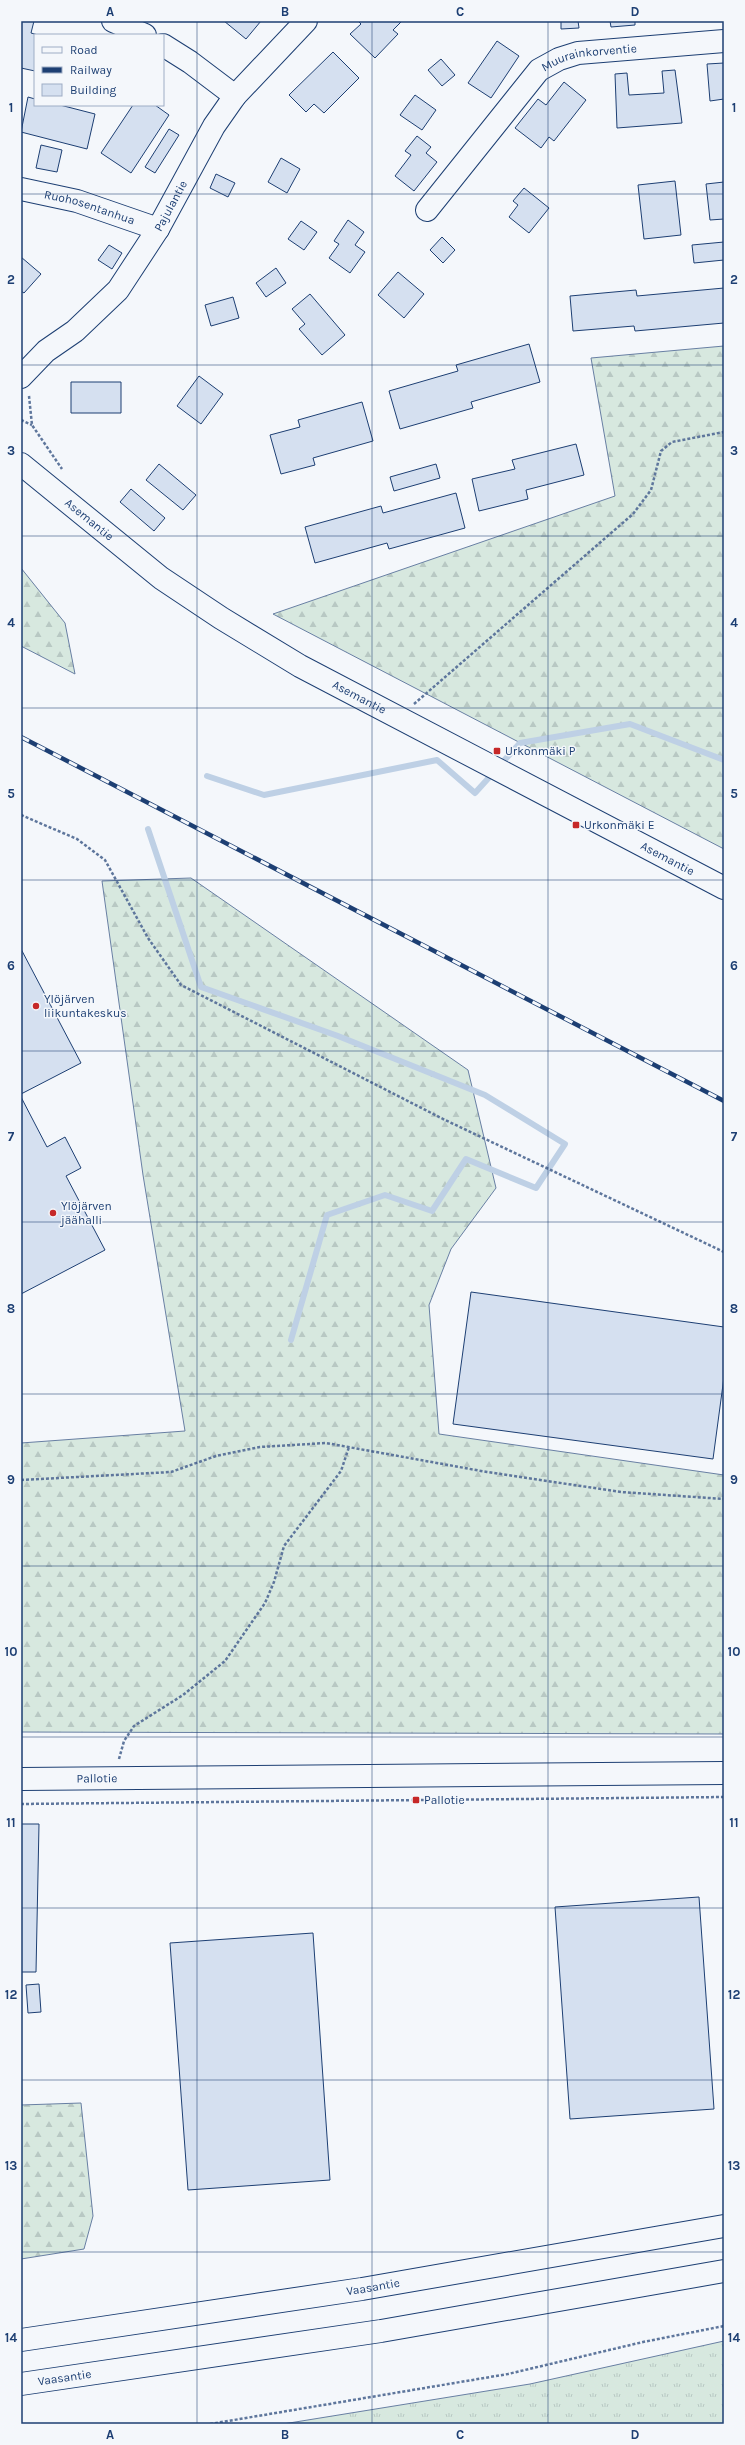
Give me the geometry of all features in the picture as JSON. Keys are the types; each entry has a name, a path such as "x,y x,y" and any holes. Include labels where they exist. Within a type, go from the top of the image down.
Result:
{"main road":[{"path":"113,21 143,34"},
{"name":"Pajulantie","path":"21,377 46,351 75,331 118,290 158,229 214,126 235,96 306,21"},
{"name":"Muurainkorventie","path":"427,210 539,70 559,59 578,53 724,41"},
{"path":"164,46 190,62 235,96"},
{"name":"Ruohosentanhua","path":"21,189 77,201 158,229"},
{"name":"Asemantie","path":"21,464 161,578 221,618 300,666 724,888"},
{"name":"Pallotie","path":"21,1779 724,1773"},
{"name":"Vaasantie","path":"21,2340 362,2289 724,2226"},
{"name":"Vaasantie","path":"21,2384 381,2330 724,2271"},
{"path":"21,2334 48,2336"}],"path":[{"path":"21,420 32,425 64,472"},
{"path":"419,709 412,705 633,514 651,490 660,451 672,442 724,432"},
{"path":"21,815 77,839 105,860 148,938 181,985 443,1119 724,1252"},
{"path":"21,1480 170,1472 216,1456 260,1446 326,1443 487,1472 621,1492 724,1499"},
{"path":"118,1761 124,1741 134,1726 183,1695 224,1661 265,1603 284,1546 341,1471 350,1447"},
{"path":"21,1804 724,1797"},
{"path":"210,2424 508,2374 643,2342 724,2326"}],"green space":[{"path":"724,346 724,849 273,614 615,496 591,358"},
{"path":"21,568 65,623 75,674 21,646"},
{"path":"191,878 468,1070 496,1188 451,1249 429,1305 439,1434 724,1475 724,1734 21,1732 21,1443 185,1431 143,1175 102,881"},
{"path":"81,2103 93,2216 84,2249 21,2259 21,2105"},
{"path":"724,2341 724,2424 283,2424 530,2384"}],"building":[{"path":"21,21 34,21 31,33 34,34 34,71 21,68"},
{"path":"224,21 261,21 246,39"},
{"path":"358,21 402,21 393,30 398,34 375,58 350,34 361,24"},
{"path":"561,21 578,21 579,28 561,29"},
{"path":"610,21 635,21 635,25 611,27"},
{"path":"497,41 519,56 491,98 468,83"},
{"path":"333,52 359,78 324,113 314,104 306,112 289,95"},
{"path":"441,59 455,75 442,86 428,70"},
{"path":"724,63 724,99 710,101 707,64"},
{"path":"675,70 682,123 617,128 615,74 627,73 629,95 664,93 662,71"},
{"path":"564,82 586,100 554,141 549,137 541,148 515,128 538,99 546,105"},
{"path":"415,95 436,110 422,130 400,115"},
{"path":"28,97 34,99 34,106 64,106 95,114 87,149 21,132"},
{"path":"132,106 156,106 169,115 131,173 101,153"},
{"path":"169,129 179,135 155,173 145,167"},
{"path":"417,136 431,147 426,153 437,162 414,191 395,176 411,155 405,151"},
{"path":"41,145 62,150 57,172 36,168"},
{"path":"281,158 300,169 287,193 268,182"},
{"path":"216,174 235,183 228,197 210,188"},
{"path":"675,181 681,235 644,239 638,185"},
{"path":"724,182 724,219 710,220 706,184"},
{"path":"524,188 549,208 529,233 509,217 518,205 513,201"},
{"path":"348,220 364,232 355,245 365,252 350,273 329,258 339,244 334,241"},
{"path":"301,221 317,232 304,250 288,239"},
{"path":"442,237 455,250 443,263 430,250"},
{"path":"724,242 724,260 694,263 692,245"},
{"path":"109,245 122,253 112,269 98,260"},
{"path":"21,257 41,274 24,293 21,291"},
{"path":"276,268 286,283 266,297 256,283"},
{"path":"398,272 424,294 404,318 378,295"},
{"path":"724,288 724,323 635,331 634,326 573,331 570,296 636,290 637,296"},
{"path":"310,294 345,335 322,355 299,329 305,324 292,309"},
{"path":"233,297 239,318 211,326 205,305"},
{"path":"529,344 540,382 471,402 473,408 400,429 389,391 458,371 456,365"},
{"path":"199,376 223,394 201,424 177,406"},
{"path":"71,382 121,382 121,413 71,413"},
{"path":"362,402 373,441 313,458 315,465 281,474 270,435 300,427 298,420"},
{"path":"576,444 584,475 526,490 528,499 479,511 472,479 515,469 512,460"},
{"path":"159,464 196,495 183,510 146,480"},
{"path":"436,464 440,478 394,491 390,477"},
{"path":"131,489 165,518 154,531 120,502"},
{"path":"456,493 465,528 389,549 387,543 315,563 305,527 381,506 383,513"},
{"name":"Ylöjärven liikuntakeskus","path":"21,949 81,1063 21,1094"},
{"name":"Ylöjärven jäähalli","path":"21,1097 47,1147 65,1137 81,1168 66,1176 105,1250 21,1294"},
{"path":"471,1292 724,1327 724,1377 713,1459 453,1424"},
{"path":"21,1824 39,1824 36,1972 21,1972"},
{"path":"699,1897 714,2109 570,2119 555,1907"},
{"path":"313,1933 330,2180 188,2190 170,1943"},
{"path":"39,1984 41,2012 28,2013 26,1985"}],"waterway":[{"path":"500,765 520,743 630,724 724,760"},
{"path":"207,776 264,795 437,760 475,793 494,772"},
{"path":"148,829 201,987 338,1036 485,1095 565,1144 536,1188 466,1159 432,1211 385,1195 327,1215 291,1340"}],"railway":[{"path":"21,737 724,1101"}],"place":[{"name":"Urkonmäki P","path":"497,751"},
{"name":"Urkonmäki E","path":"576,825"},
{"name":"Ylöjärven liikuntakeskus","path":"36,1006"},
{"name":"Ylöjärven jäähalli","path":"53,1213"},
{"name":"Pallotie","path":"416,1800"}]}
